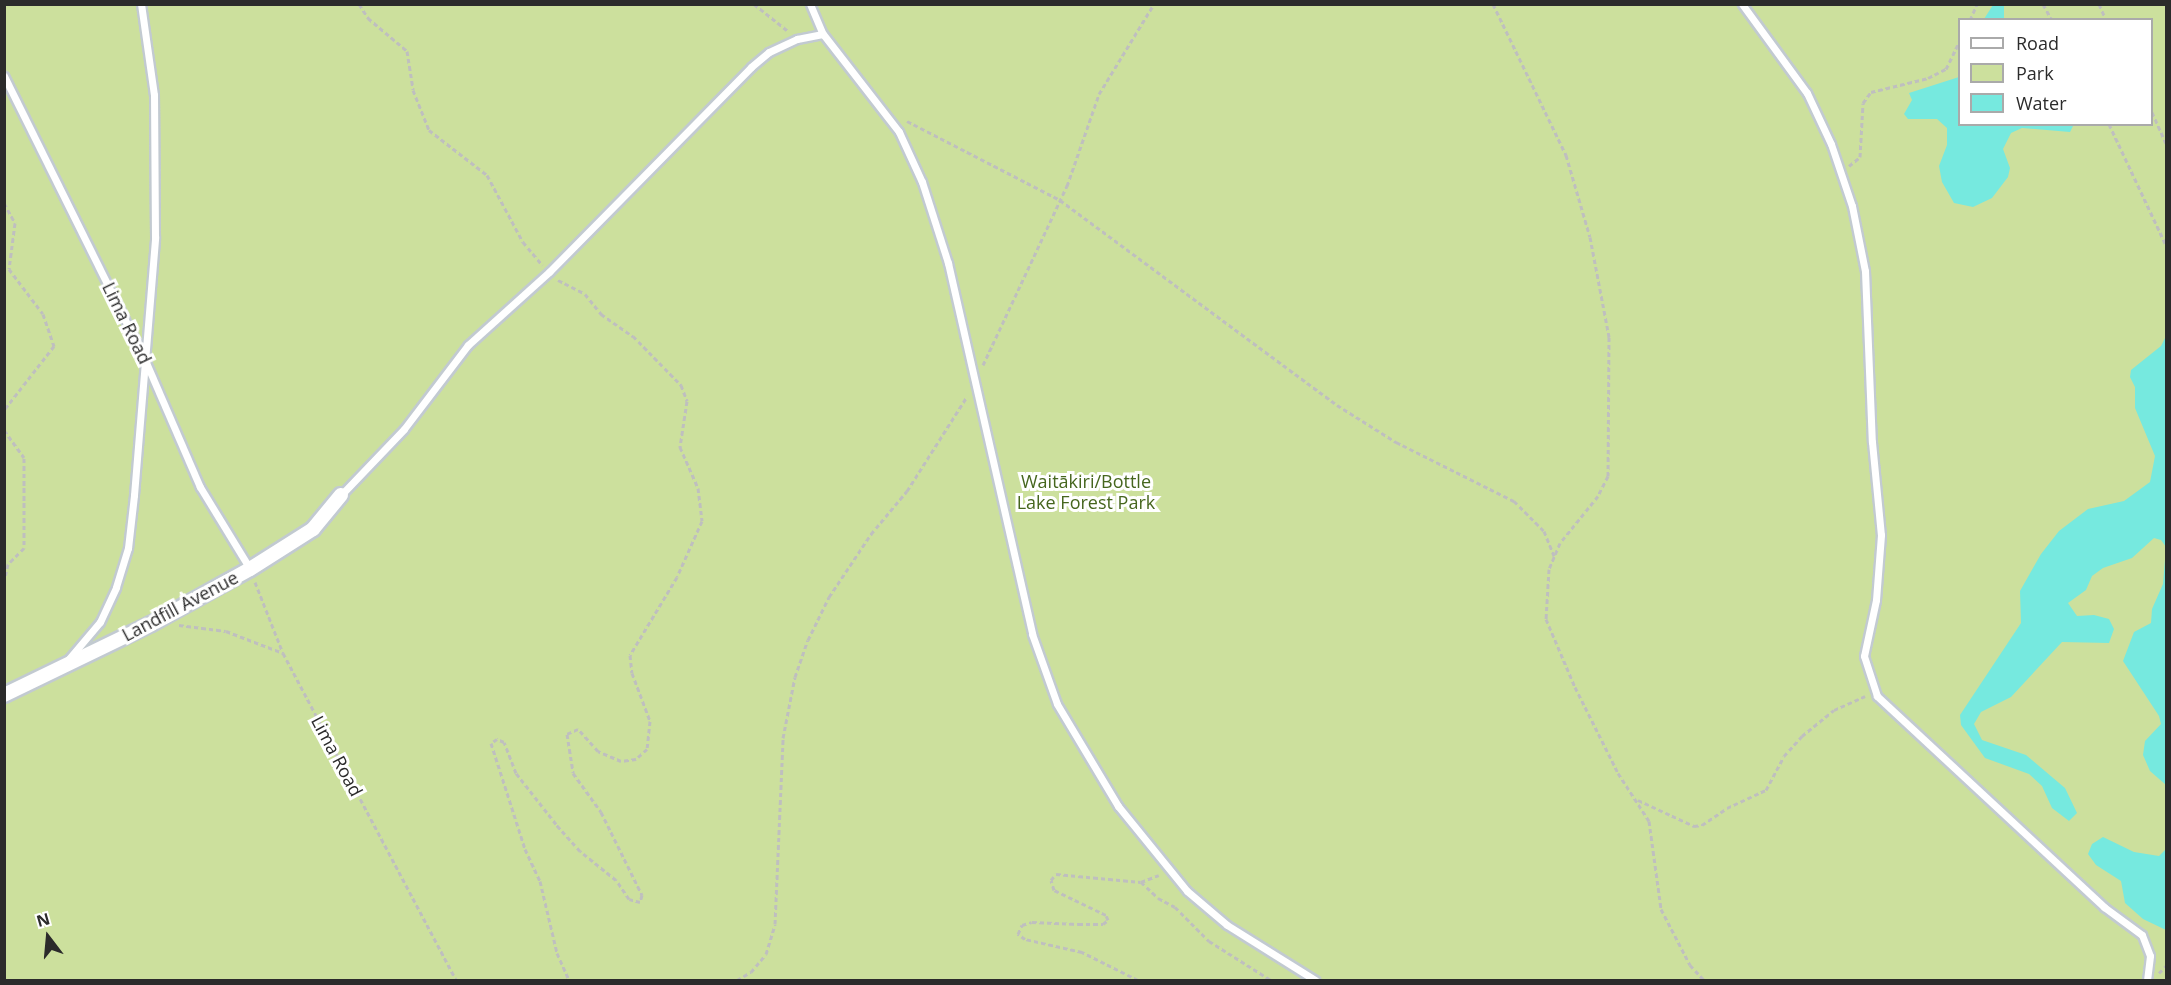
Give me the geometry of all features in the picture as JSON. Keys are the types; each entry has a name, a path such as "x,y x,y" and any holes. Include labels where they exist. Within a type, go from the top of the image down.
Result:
{"street":[{"name":"Landfill Avenue","path":"4,695 65,663 151,624 250,569 313,529 341,495"}],"lane":[{"path":"65,663 100,622 128,548 156,237 154,95 141,4"},
{"path":"810,4 823,34 899,132 922,182 948,263 1042,669 1062,712 1097,774 1186,891 1227,926 1315,981"},
{"path":"1742,4 1807,93 1841,174 1865,271 1872,442 1881,535 1876,600 1864,656 1875,690 1906,726 2104,907 2142,935 2150,956 2147,981"},
{"path":"341,495 404,429 468,345 549,272 751,67 769,52 797,39 823,34"},
{"name":"Lima Road","path":"4,76 145,360 200,487 250,569"}],"path":[{"path":"359,4 368,18 407,51 413,90 429,130 487,175 523,242 549,272 585,294 601,314 633,336 681,385 687,401 680,447 698,488 702,515 690,552 630,655 632,673 650,722 647,749 636,759 621,761 598,751 578,729 567,734 573,773 600,812 640,889 640,902 629,899 616,880 580,851 555,824 516,773 504,742 497,739 491,743 525,849 540,881 557,953 569,981"},
{"path":"754,4 797,39"},
{"path":"737,981 766,954 775,924 784,731 808,640 829,597 947,432 974,383 1060,200 1099,94 1154,4"},
{"path":"1493,4 1566,154 1590,237 1609,337 1608,476 1599,496 1560,543 1555,556 1545,597 1552,638 1618,773 1649,821 1661,909 1690,965 1704,981"},
{"path":"1971,18 1977,4"},
{"path":"2043,4 2051,18"},
{"path":"2099,4 2105,18"},
{"path":"1841,174 1860,156 1863,103 1871,92 1928,78 1946,69 1958,42"},
{"path":"881,108 1060,200 1337,405 1396,442 1514,501 1544,531 1555,556"},
{"path":"2153,116 2166,143"},
{"path":"2110,126 2166,245"},
{"path":"4,203 15,224 9,269 43,314 54,346 4,411"},
{"path":"4,430 24,458 24,548 8,564 4,581"},
{"name":"Lima Road","path":"250,569 283,653 456,981"},
{"path":"151,624 226,631 283,653"},
{"path":"1636,800 1694,826 1702,825 1727,808 1766,790 1784,756 1802,736 1834,710 1875,690"},
{"path":"1138,981 1082,952 1025,939 1018,933 1022,925 1032,922 1078,924 1108,920 1106,915 1054,890 1051,880 1056,874 1142,882 1154,880 1167,867"},
{"path":"1142,882 1158,898 1175,907 1204,938 1271,981"}],"green space":[{"name":"Waitākiri/Bottle Lake Forest Park","path":"5,5 2166,5 2166,980 5,980"}],"water":[{"path":"1993,5 2004,5 2004,18 1985,18"},
{"path":"1958,77 1958,126 2073,126 2070,132 2022,128 2011,133 2003,149 2010,168 2008,177 1992,198 1973,207 1954,203 1942,182 1939,166 1947,145 1947,128 1937,119 1908,119 1904,114 1912,100 1909,93"},
{"path":"2166,336 2166,547 2161,540 2154,538 2132,558 2103,568 2092,576 2086,590 2068,603 2077,616 2094,615 2109,619 2114,629 2109,643 2062,642 2011,697 1981,712 1974,724 1982,740 2026,755 2065,788 2077,813 2069,821 2052,808 2042,786 2029,774 1985,758 1961,725 1960,715 2021,623 2020,591 2041,554 2059,531 2088,509 2124,501 2150,482 2155,456 2135,408 2135,387 2130,377 2131,370 2161,346"},
{"path":"2166,547 2166,785 2150,771 2143,755 2145,741 2161,724 2159,716 2123,661 2134,632 2151,623 2152,609 2163,584"},
{"path":"2103,837 2134,852 2159,856 2166,849 2166,930 2143,919 2125,903 2121,881 2096,865 2088,854 2092,844"}]}
